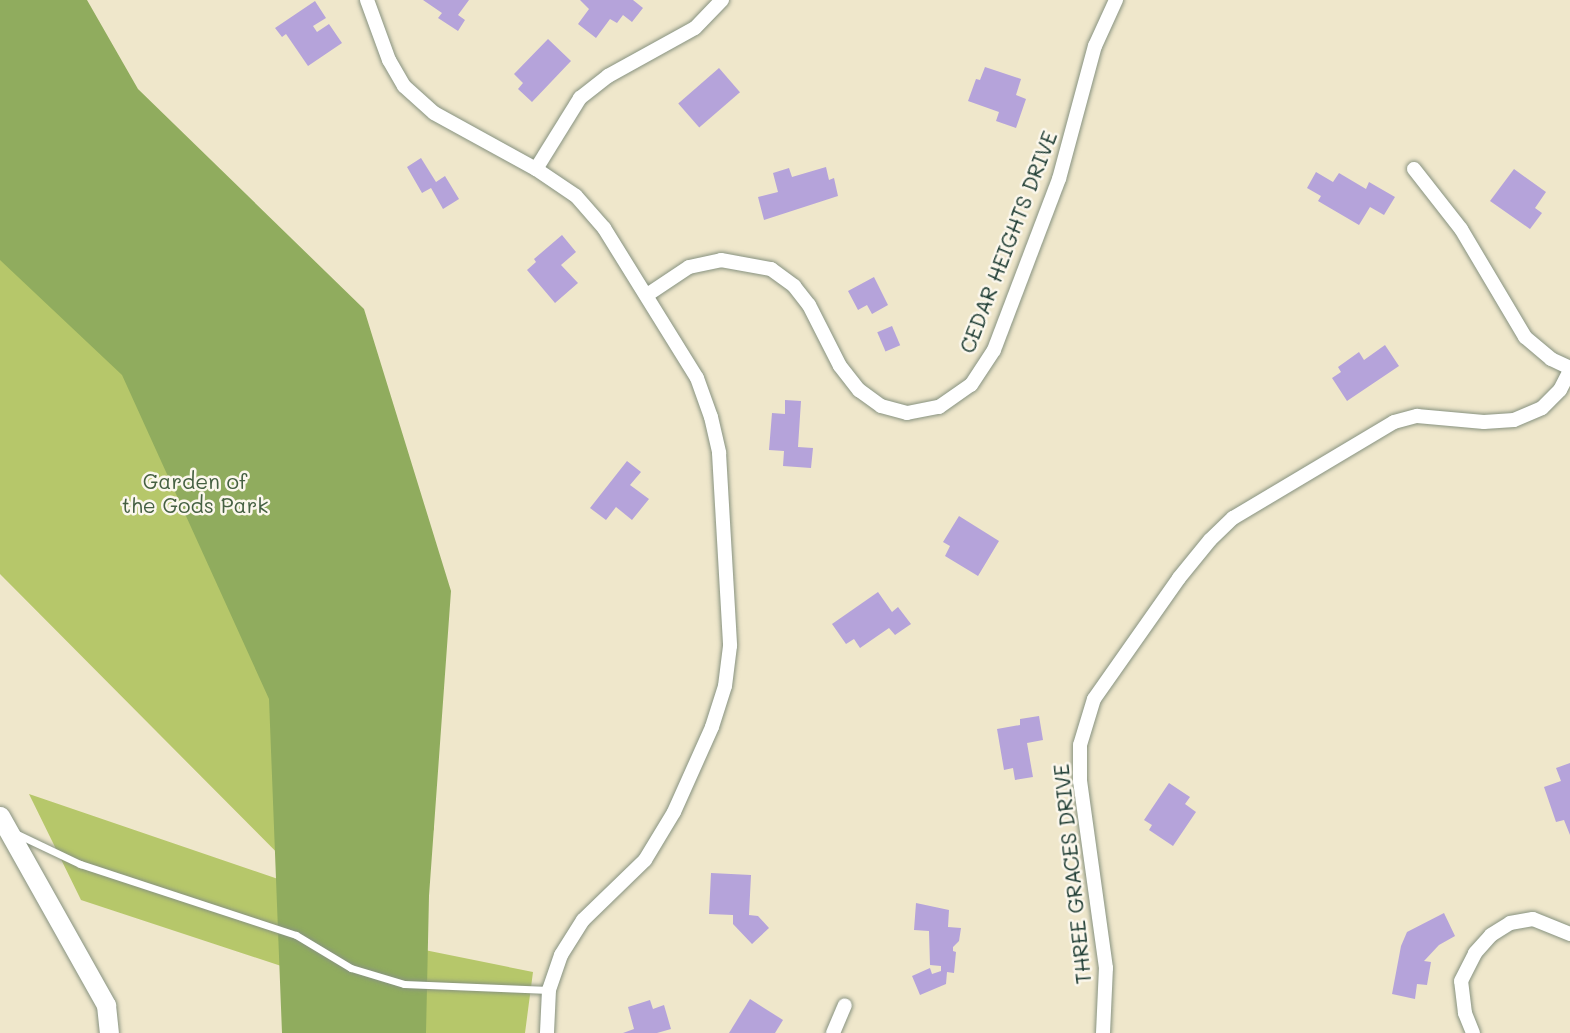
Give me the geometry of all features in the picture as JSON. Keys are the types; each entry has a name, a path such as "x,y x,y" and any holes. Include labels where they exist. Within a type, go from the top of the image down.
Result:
{"street":[{"path":"367,0 389,61 404,86 434,113 536,169 576,196 604,228 697,378 711,417 719,453 730,646 725,686 712,727 674,811 645,860 583,920 561,955 549,990 547,1033"},
{"path":"536,169 580,98 608,76 695,28 722,0"},
{"name":"CEDAR HEIGHTS DRIVE","path":"647,295 689,267 722,260 771,269 794,286 809,305 840,366 859,390 881,406 907,413 939,407 971,385 994,350 1059,179 1096,46 1116,0"},
{"name":"THREE GRACES DRIVE","path":"1103,1033 1106,968 1080,781 1085,722 1101,688 1179,578 1210,540 1233,518 1394,422 1417,416 1484,422 1514,420 1542,408 1560,390 1570,369 1551,359 1525,337 1461,229 1414,169"},
{"path":"3,823 47,895 106,1005 109,1033"},
{"path":"1473,1033 1465,1013 1461,981 1475,953 1490,935 1510,923 1533,919 1570,934"},
{"path":"833,1033 845,1005"}],"lane":[{"path":"3,823 79,864 296,935 351,968 404,984 549,990"}],"green space":[{"name":"Garden of the Gods Park","path":"0,0 87,0 138,89 364,309 451,591 429,896 426,1033 282,1033 269,699 122,375 0,260"},
{"name":"Garden of the Gods Park","path":"0,174 435,563 434,829 380,941 533,972 525,1033 381,1033 369,995 81,900 29,794 316,892 0,574"}],"building":[{"path":"423,0 469,0 458,15 465,20 458,31 438,18 442,13"},
{"path":"580,0 633,0 643,8 632,22 623,15 617,23 610,19 596,38 578,24 589,9"},
{"path":"315,1 326,18 313,26 317,32 329,24 342,43 308,66 286,34 282,37 275,28"},
{"path":"548,39 571,61 532,102 518,89 523,83 514,74"},
{"path":"985,67 1021,79 1016,95 1026,99 1016,128 996,121 999,112 968,101 976,79 980,80"},
{"path":"719,68 740,92 699,128 678,103"},
{"path":"421,158 436,182 445,176 459,199 443,209 431,188 422,193 407,167"},
{"path":"826,167 829,180 834,178 838,196 764,220 758,197 778,192 773,173 789,168 792,177"},
{"path":"1514,169 1546,192 1535,208 1542,213 1530,229 1490,201"},
{"path":"1316,172 1333,182 1339,173 1366,189 1369,182 1395,197 1384,215 1370,207 1359,225 1318,201 1321,196 1307,188"},
{"path":"562,235 576,252 561,265 578,283 555,303 527,270 536,262 534,259"},
{"path":"874,277 888,305 872,314 867,305 858,310 848,291"},
{"path":"892,326 900,345 885,352 877,332"},
{"path":"1385,345 1399,366 1347,401 1332,378 1341,372 1338,367 1359,352 1364,360"},
{"path":"785,400 801,401 798,447 813,448 811,468 783,466 784,451 769,450 772,413 785,414"},
{"path":"627,461 641,472 630,485 649,499 632,520 616,507 606,520 590,508"},
{"path":"959,516 999,541 978,576 945,556 950,546 943,542"},
{"path":"878,592 892,612 898,607 911,624 895,635 889,628 860,648 854,639 846,644 832,624"},
{"path":"1039,716 1043,740 1027,743 1033,777 1015,780 1013,768 1004,770 997,729 1020,725 1020,719"},
{"path":"1570,763 1570,835 1564,820 1556,822 1544,787 1561,781 1556,768"},
{"path":"1169,783 1190,797 1185,804 1196,812 1173,846 1149,830 1152,825 1144,820"},
{"path":"711,873 751,875 749,915 758,916 769,928 752,944 733,924 733,915 709,914"},
{"path":"916,903 949,910 948,927 961,928 959,941 953,947 956,952 954,973 947,972 946,984 920,995 912,976 930,968 932,974 941,971 941,966 930,965 929,931 914,930"},
{"path":"1444,913 1455,936 1439,945 1424,961 1431,962 1427,985 1417,984 1415,999 1392,994 1401,946 1407,932"},
{"path":"750,999 783,1020 775,1033 729,1033"},
{"path":"650,1000 653,1009 664,1005 671,1029 657,1033 623,1033 634,1029 628,1007"}]}
